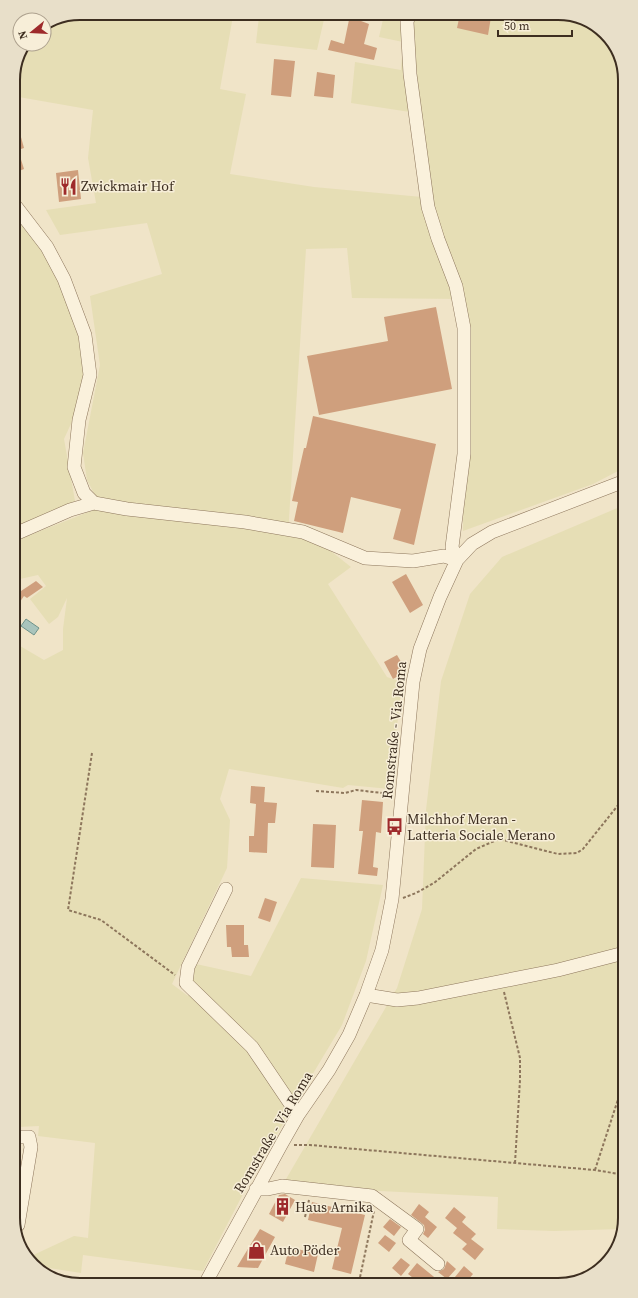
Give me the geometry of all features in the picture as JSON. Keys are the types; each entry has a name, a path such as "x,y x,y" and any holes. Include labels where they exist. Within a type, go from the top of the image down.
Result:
{"street":[{"path":"408,20 410,74 428,207 438,239 456,286 464,328 464,454 452,547 457,560"},
{"path":"20,212 47,247 64,279 85,335 90,375 79,420 74,466 84,493 94,503"},
{"name":"Romstraße - Via Roma","path":"209,1278 262,1189 298,1115 329,1070 348,1035 366,995 382,950 392,899 413,682 420,649 440,597 457,560 472,544 492,532 618,484"},
{"path":"20,532 70,510 94,503 127,509 246,522 303,532 365,558 413,561 444,556 457,560"},
{"path":"226,889 188,967 186,983 252,1047 298,1115"},
{"path":"366,995 397,1000 418,998 558,970 618,955"},
{"path":"20,1137 29,1138 31,1147 20,1213"},
{"path":"262,1189 282,1186 372,1196 417,1229 410,1240 438,1264"}],"path":[{"path":"92,753 68,910 101,920 186,983"},
{"path":"316,791 346,793 356,790 403,795"},
{"path":"403,891 402,898 416,893 434,883 476,848 499,839 558,854 576,853 583,849 618,805"},
{"path":"501,981 520,1058 520,1088 515,1163"},
{"path":"595,1170 618,1099"},
{"path":"293,1141 291,1146 310,1145 595,1170 618,1174"},
{"path":"305,1217 312,1190"},
{"path":"360,1278 377,1199"}],"shaded area":[{"path":"232,20 220,89 246,94 230,174 314,187 422,197 410,112 351,103 355,62 401,70 403,42 379,37 383,20 562,20 585,26 598,35 608,47 617,68 618,80 618,471 593,484 463,531 465,299 352,298 347,248 306,249 288,535 301,537 327,548 351,567 328,584 387,677 402,682 390,789 348,785 343,788 229,769 220,799 230,820 227,868 172,984 188,996 196,964 251,976 301,878 383,885 366,961 342,1025 256,1169 203,1271 83,1255 81,1273 46,1268 33,1255 74,1236 88,1238 95,1143 38,1136 39,1126 20,1127 20,646 44,660 63,650 63,629 67,598 58,617 49,624 30,599 46,586 38,575 20,579 20,539 101,507 87,480 83,453 100,365 90,296 162,274 147,223 60,235 46,210 96,203 88,158 93,110 20,97 20,76 22,64 27,52 52,52 52,28 68,21"},
{"path":"259,20 324,20 317,50 256,43"},
{"path":"20,218 42,245 60,277 82,341 85,375 80,404 64,439 75,501 20,528"},
{"path":"618,508 618,1218 617,1229 554,1231 497,1229 498,1197 282,1186 397,988 422,909 426,810 441,681 470,594 502,557"}],"water":[{"path":"26,619 39,628 34,635 21,626"}],"building":[{"path":"349,20 361,20 369,24 364,44 377,48 374,60 328,50 331,40 344,44"},
{"path":"459,20 490,20 488,35 457,28"},
{"path":"274,59 295,61 291,97 271,95"},
{"path":"317,72 335,75 333,98 314,96"},
{"path":"20,134 24,148 20,149"},
{"path":"20,156 24,169 20,171"},
{"name":"Zwickmair Hof","path":"78,170 81,199 59,202 56,173"},
{"path":"436,307 452,389 319,415 307,356 388,341 384,317"},
{"path":"313,416 436,444 414,545 393,539 401,509 351,497 343,533 294,521 298,502 292,501"},
{"path":"406,574 423,605 410,613 392,582"},
{"path":"36,581 43,587 27,598 24,596 20,602 20,592"},
{"path":"397,655 404,667 397,671 400,675 393,679 384,662"},
{"path":"251,786 265,787 264,802 277,803 275,823 268,823 267,853 249,852 249,836 254,836 256,804 250,803"},
{"path":"362,800 383,802 381,833 376,832 373,867 378,868 377,876 358,874 363,831 359,831"},
{"path":"313,824 336,825 334,868 311,867"},
{"path":"265,898 277,902 270,922 258,918"},
{"path":"226,925 244,925 244,945 248,945 249,957 232,957 231,947 227,947"},
{"name":"Haus Arnika","path":"285,1194 295,1200 283,1222 269,1214 279,1195"},
{"path":"312,1202 365,1215 351,1274 332,1269 342,1228 308,1220"},
{"path":"419,1204 429,1212 425,1217 437,1227 428,1238 423,1234 425,1230 424,1225 411,1215"},
{"path":"454,1207 466,1217 462,1222 476,1234 471,1239 484,1249 475,1260 462,1249 467,1244 453,1233 457,1228 445,1218"},
{"path":"390,1219 401,1227 394,1236 383,1227"},
{"path":"260,1229 275,1237 258,1268 237,1267"},
{"path":"385,1235 396,1243 389,1252 378,1243"},
{"path":"289,1247 318,1254 314,1272 285,1264"},
{"path":"401,1258 410,1265 401,1276 392,1268"},
{"path":"447,1261 456,1269 448,1278 446,1278 438,1272 444,1269"},
{"path":"417,1263 435,1278 413,1278 408,1274"},
{"path":"464,1266 473,1274 470,1278 455,1277"}],"place":[{"name":"Zwickmair Hof","path":"68,186"},
{"name":"Milchhof Meran - Latteria Sociale Merano","path":"394,827"},
{"name":"Haus Arnika","path":"282,1207"},
{"name":"Auto Pöder","path":"257,1250"}]}
